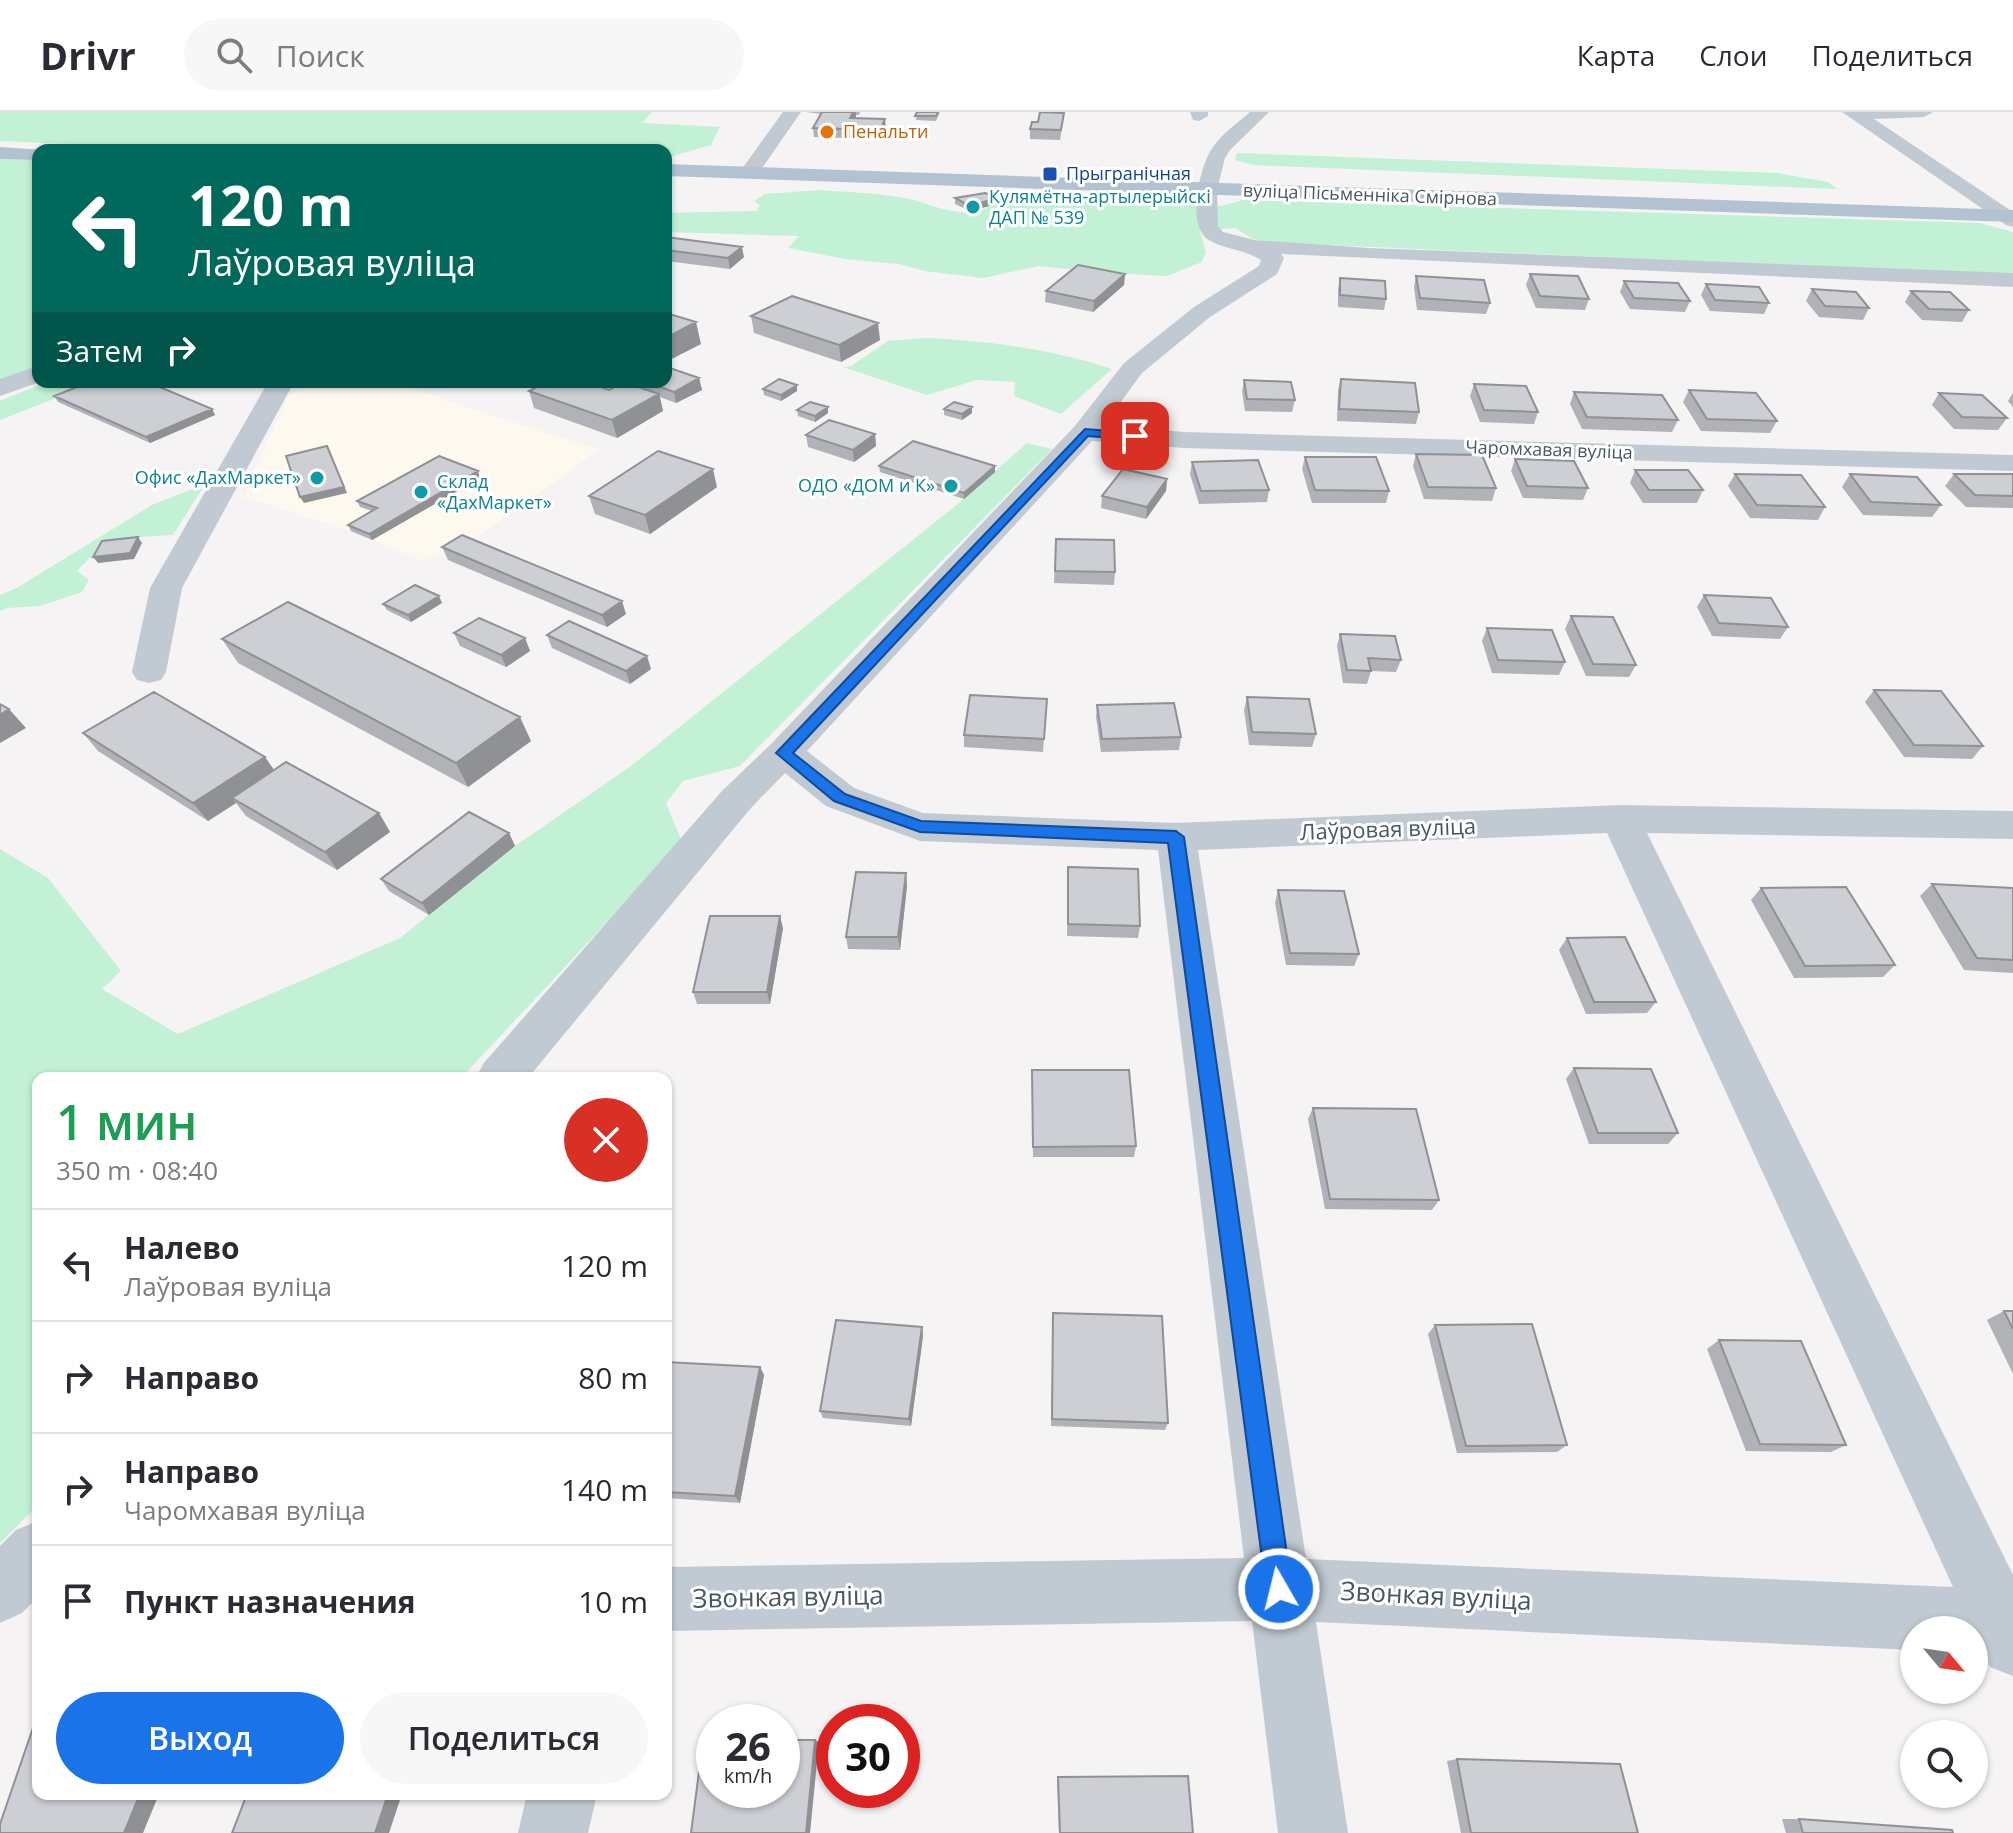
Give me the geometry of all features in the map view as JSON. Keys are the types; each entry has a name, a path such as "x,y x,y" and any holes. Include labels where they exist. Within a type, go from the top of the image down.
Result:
{"main road":[{"path":"0,153 32,154"},
{"name":"вуліца Пісьменніка Смірнова","path":"672,173 749,173 2010,217"}],"street":[{"path":"749,173 792,112"},
{"path":"1260,112 1222,147 1207,190 1208,227 1216,236 1254,246 1369,254 2013,280"},
{"path":"1854,114 1924,112"},
{"path":"1854,114 2010,217"},
{"path":"505,1072 736,800 784,753 1085,432 1133,368 1202,312 1269,269 1273,258 1254,246"},
{"path":"0,388 32,376"},
{"path":"149,672 166,588 277,388"},
{"name":"Чаромхавая вуліца","path":"1085,432 1200,441 2013,463"},
{"name":"Лаўровая вуліца","path":"784,753 840,797 920,827 1176,837 1620,819 2013,825"},
{"path":"1620,819 2009,1629"},
{"path":"1176,837 1313,1833"},
{"path":"0,1590 32,1558"},
{"name":"Звонкая вуліца","path":"672,1599 1279,1589 2009,1629"},
{"path":"0,1590 32,1591"},
{"path":"553,1833 561,1800"}],"shaded area":[{"path":"305,388 409,388 599,450 466,545 422,561 351,531 243,497 288,396"}],"green space":[{"path":"0,112 652,112 642,123 720,127 711,145 672,156 672,144 67,144 0,141"},
{"path":"1237,153 1777,173 1828,182 1837,189 1254,165 1235,160"},
{"path":"0,159 32,160 32,370 0,382"},
{"path":"819,190 869,194 899,197 963,212 979,210 1024,193 1103,195 1118,202 1222,206 1242,200 1980,223 2013,232 2013,275 1282,243 1252,239 1236,228 1200,231 1206,252 1202,262 1167,276 1039,266 983,278 788,248 799,236 672,232 672,213 756,211 760,205 754,201 765,194"},
{"path":"927,338 1021,347 1112,369 1061,414 1014,396 1015,382 977,380 927,395 843,367 851,366 888,341"},
{"path":"32,388 82,388 0,420 0,401"},
{"path":"1027,443 1052,449 740,766 683,781 666,803 682,842 467,1072 32,1072 32,1511 0,1543 0,849 48,878 121,971 102,989 178,1034 400,938 515,846 631,766 959,503"},
{"path":"195,488 202,489 173,535 131,538 110,545 88,559 77,571 89,580 82,592 40,606 0,611 0,595 15,589 152,505"}],"building":[{"path":"822,112 853,112 850,118 885,119 880,130 813,128"},
{"path":"917,112 938,112 936,116 915,116"},
{"path":"1040,112 1064,113 1061,130 1030,129 1032,122 1038,122"},
{"path":"985,193 997,198 970,206 955,198"},
{"path":"672,238 742,247 728,258 672,251"},
{"path":"1078,265 1125,274 1094,301 1046,291"},
{"path":"1530,274 1578,276 1589,299 1540,296"},
{"path":"1416,276 1484,280 1490,303 1420,298"},
{"path":"1340,278 1385,281 1386,299 1340,295"},
{"path":"1624,281 1678,283 1690,301 1634,298"},
{"path":"1706,284 1759,287 1769,303 1715,300"},
{"path":"1812,289 1856,292 1869,308 1825,306"},
{"path":"1911,291 1950,292 1969,310 1929,309"},
{"path":"792,296 878,323 839,345 751,316"},
{"path":"672,315 696,322 672,335"},
{"path":"672,369 699,378 674,392 663,388 672,388"},
{"path":"779,379 797,385 781,395 763,389"},
{"path":"1341,379 1415,383 1419,412 1339,409"},
{"path":"1244,380 1291,382 1295,400 1247,399"},
{"path":"1474,384 1526,386 1538,412 1484,410"},
{"path":"75,388 162,388 212,409 146,437 54,396"},
{"path":"535,388 642,388 659,394 612,420 529,391"},
{"path":"1689,390 1756,393 1777,421 1707,419"},
{"path":"1574,392 1662,395 1678,420 1587,417"},
{"path":"1939,393 1982,395 2007,418 1962,417"},
{"path":"810,402 828,407 815,416 797,410"},
{"path":"954,402 972,407 962,414 944,409"},
{"path":"829,420 875,434 853,450 806,435"},
{"name":"ОДО «ДОМ и К»","path":"913,441 995,466 964,493 879,466"},
{"name":"Офис «ДахМаркет»","path":"327,446 344,487 300,497 286,456"},
{"path":"658,451 713,469 645,515 589,496"},
{"path":"1416,454 1482,455 1496,488 1428,487"},
{"name":"Склад «ДахМаркет»","path":"439,456 478,471 369,534 348,525 377,508 357,501"},
{"path":"1305,457 1376,457 1389,491 1315,490"},
{"path":"1515,459 1574,461 1588,488 1527,486"},
{"path":"1258,460 1269,490 1201,491 1192,462"},
{"path":"1123,469 1167,479 1147,507 1102,496"},
{"path":"1635,470 1688,470 1703,490 1649,490"},
{"path":"1735,474 1801,475 1825,507 1757,505"},
{"path":"1850,474 1917,477 1941,505 1871,502"},
{"path":"1954,474 2013,474 2013,496 1975,495"},
{"path":"462,535 622,601 602,615 442,547"},
{"path":"138,537 130,553 93,557 102,541"},
{"path":"1056,539 1114,540 1115,572 1055,571"},
{"path":"415,585 439,596 408,615 383,604"},
{"path":"1704,595 1771,598 1788,627 1719,623"},
{"path":"288,602 520,717 456,763 222,639"},
{"path":"1571,616 1613,617 1636,665 1593,664"},
{"path":"479,618 525,638 501,655 454,633"},
{"path":"569,621 647,656 626,671 547,635"},
{"path":"1487,628 1552,630 1565,662 1498,660"},
{"path":"1340,634 1395,636 1401,660 1368,658 1371,671 1347,670"},
{"path":"1874,690 1941,691 1983,746 1914,745"},
{"path":"154,692 265,757 193,803 83,733"},
{"path":"970,695 1047,699 1044,739 964,735"},
{"path":"1247,697 1309,699 1316,734 1252,732"},
{"path":"1174,703 1181,737 1102,739 1097,705"},
{"path":"0,704 9,709 0,715"},
{"path":"286,762 379,813 325,852 232,798"},
{"path":"469,812 509,833 422,903 381,879"},
{"path":"1068,867 1138,869 1140,926 1068,924"},
{"path":"856,872 906,873 898,937 846,937"},
{"path":"1932,884 2013,888 2013,960 1977,958"},
{"path":"1846,887 1895,965 1805,966 1761,888"},
{"path":"1278,890 1344,891 1359,954 1290,953"},
{"path":"710,916 780,916 767,992 693,992"},
{"path":"1625,937 1656,1002 1594,1002 1567,938"},
{"path":"1574,1068 1651,1069 1678,1133 1598,1133"},
{"path":"1032,1070 1129,1070 1136,1146 1033,1147"},
{"path":"1313,1108 1416,1109 1439,1200 1330,1199"},
{"path":"2004,1311 2013,1311 2013,1329"},
{"path":"1053,1313 1162,1316 1168,1423 1052,1419"},
{"path":"836,1320 922,1327 909,1419 820,1411"},
{"path":"1532,1324 1567,1445 1466,1446 1435,1325"},
{"path":"1719,1340 1801,1341 1846,1445 1760,1444"},
{"path":"672,1362 760,1367 735,1496 672,1492"},
{"path":"32,1731 32,1800 138,1800 124,1833 0,1833 0,1824"},
{"path":"800,1740 815,1740 806,1833 691,1833 696,1795 696,1808 800,1808"},
{"path":"1457,1759 1620,1764 1638,1833 1471,1833"},
{"path":"1188,1776 1193,1833 1060,1833 1058,1777"},
{"path":"245,1800 386,1800 375,1833 232,1833"},
{"path":"1799,1819 1952,1830 1953,1833 1803,1833"}],"place":[{"name":"Пенальти","path":"827,132"},
{"name":"Прыгранічная","path":"1050,174"},
{"name":"Кулямётна-артылерыйскі ДАП № 539","path":"973,207"},
{"name":"Офис «ДахМаркет»","path":"317,478"},
{"name":"ОДО «ДОМ и К»","path":"951,486"},
{"name":"Склад «ДахМаркет»","path":"421,492"}],"route":[{"path":"1135,436 1085,432 784,753 840,797 920,827 1176,837 1279,1589"}]}
